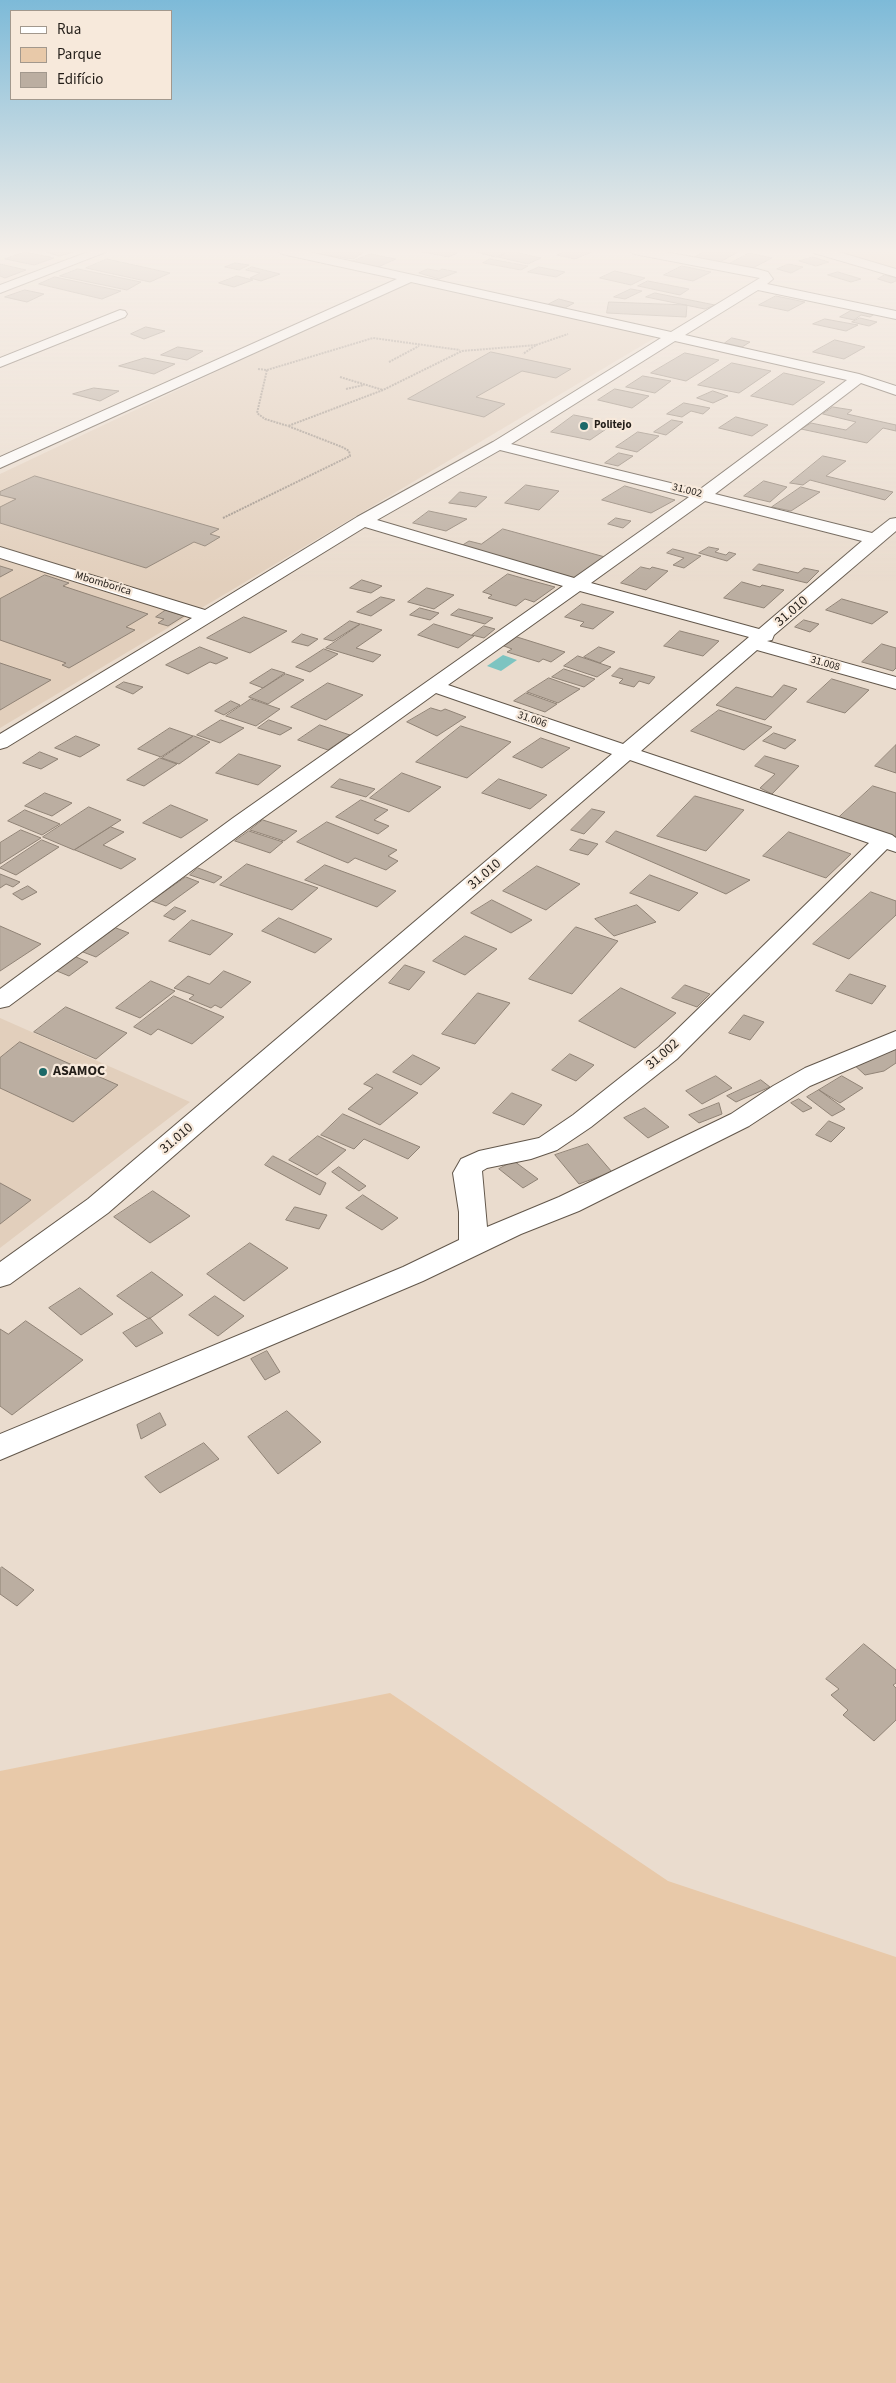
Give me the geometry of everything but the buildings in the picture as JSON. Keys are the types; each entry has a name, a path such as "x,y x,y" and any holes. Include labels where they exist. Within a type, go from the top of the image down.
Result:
{"street":[{"path":"0,463 224,361"},
{"path":"0,743 363,521 498,445 633,361"},
{"path":"785,361 859,378 896,391"},
{"path":"0,1001 241,823 436,687 703,495 859,378"},
{"name":"31.002","path":"498,445 703,495 877,544"},
{"name":"31.008","path":"363,521 760,640 896,683"},
{"name":"31.010","path":"0,1277 98,1206 628,752 877,544 896,523"},
{"name":"Mbomborica","path":"0,552 206,616"},
{"name":"31.006","path":"436,687 890,842"},
{"name":"31.002","path":"473,1245 473,1212 467,1173 471,1165 480,1160 531,1150 548,1144 610,1098 668,1053 890,842"},
{"path":"0,1448 129,1392 413,1274 473,1245 626,1177 740,1120 766,1105 788,1088 832,1065 894,1040"}],"path":[{"path":"218,364 267,370 296,361"},
{"path":"288,426 383,390 441,361"},
{"path":"223,518 350,456 349,451 338,445 265,419 257,413 267,370"},
{"path":"340,377 383,390"},
{"path":"346,388 364,384"}],"shaded area":[{"path":"239,361 616,361 0,728 0,474"},
{"path":"0,1018 190,1102 0,1248"}],"green space":[{"path":"390,1693 668,1881 896,1957 896,2383 0,2383 0,1771"}],"water":[{"path":"503,655 517,660 501,671 487,666"}],"place":[{"name":"Politejo","path":"584,426"},
{"name":"ASAMOC","path":"43,1072"}]}
